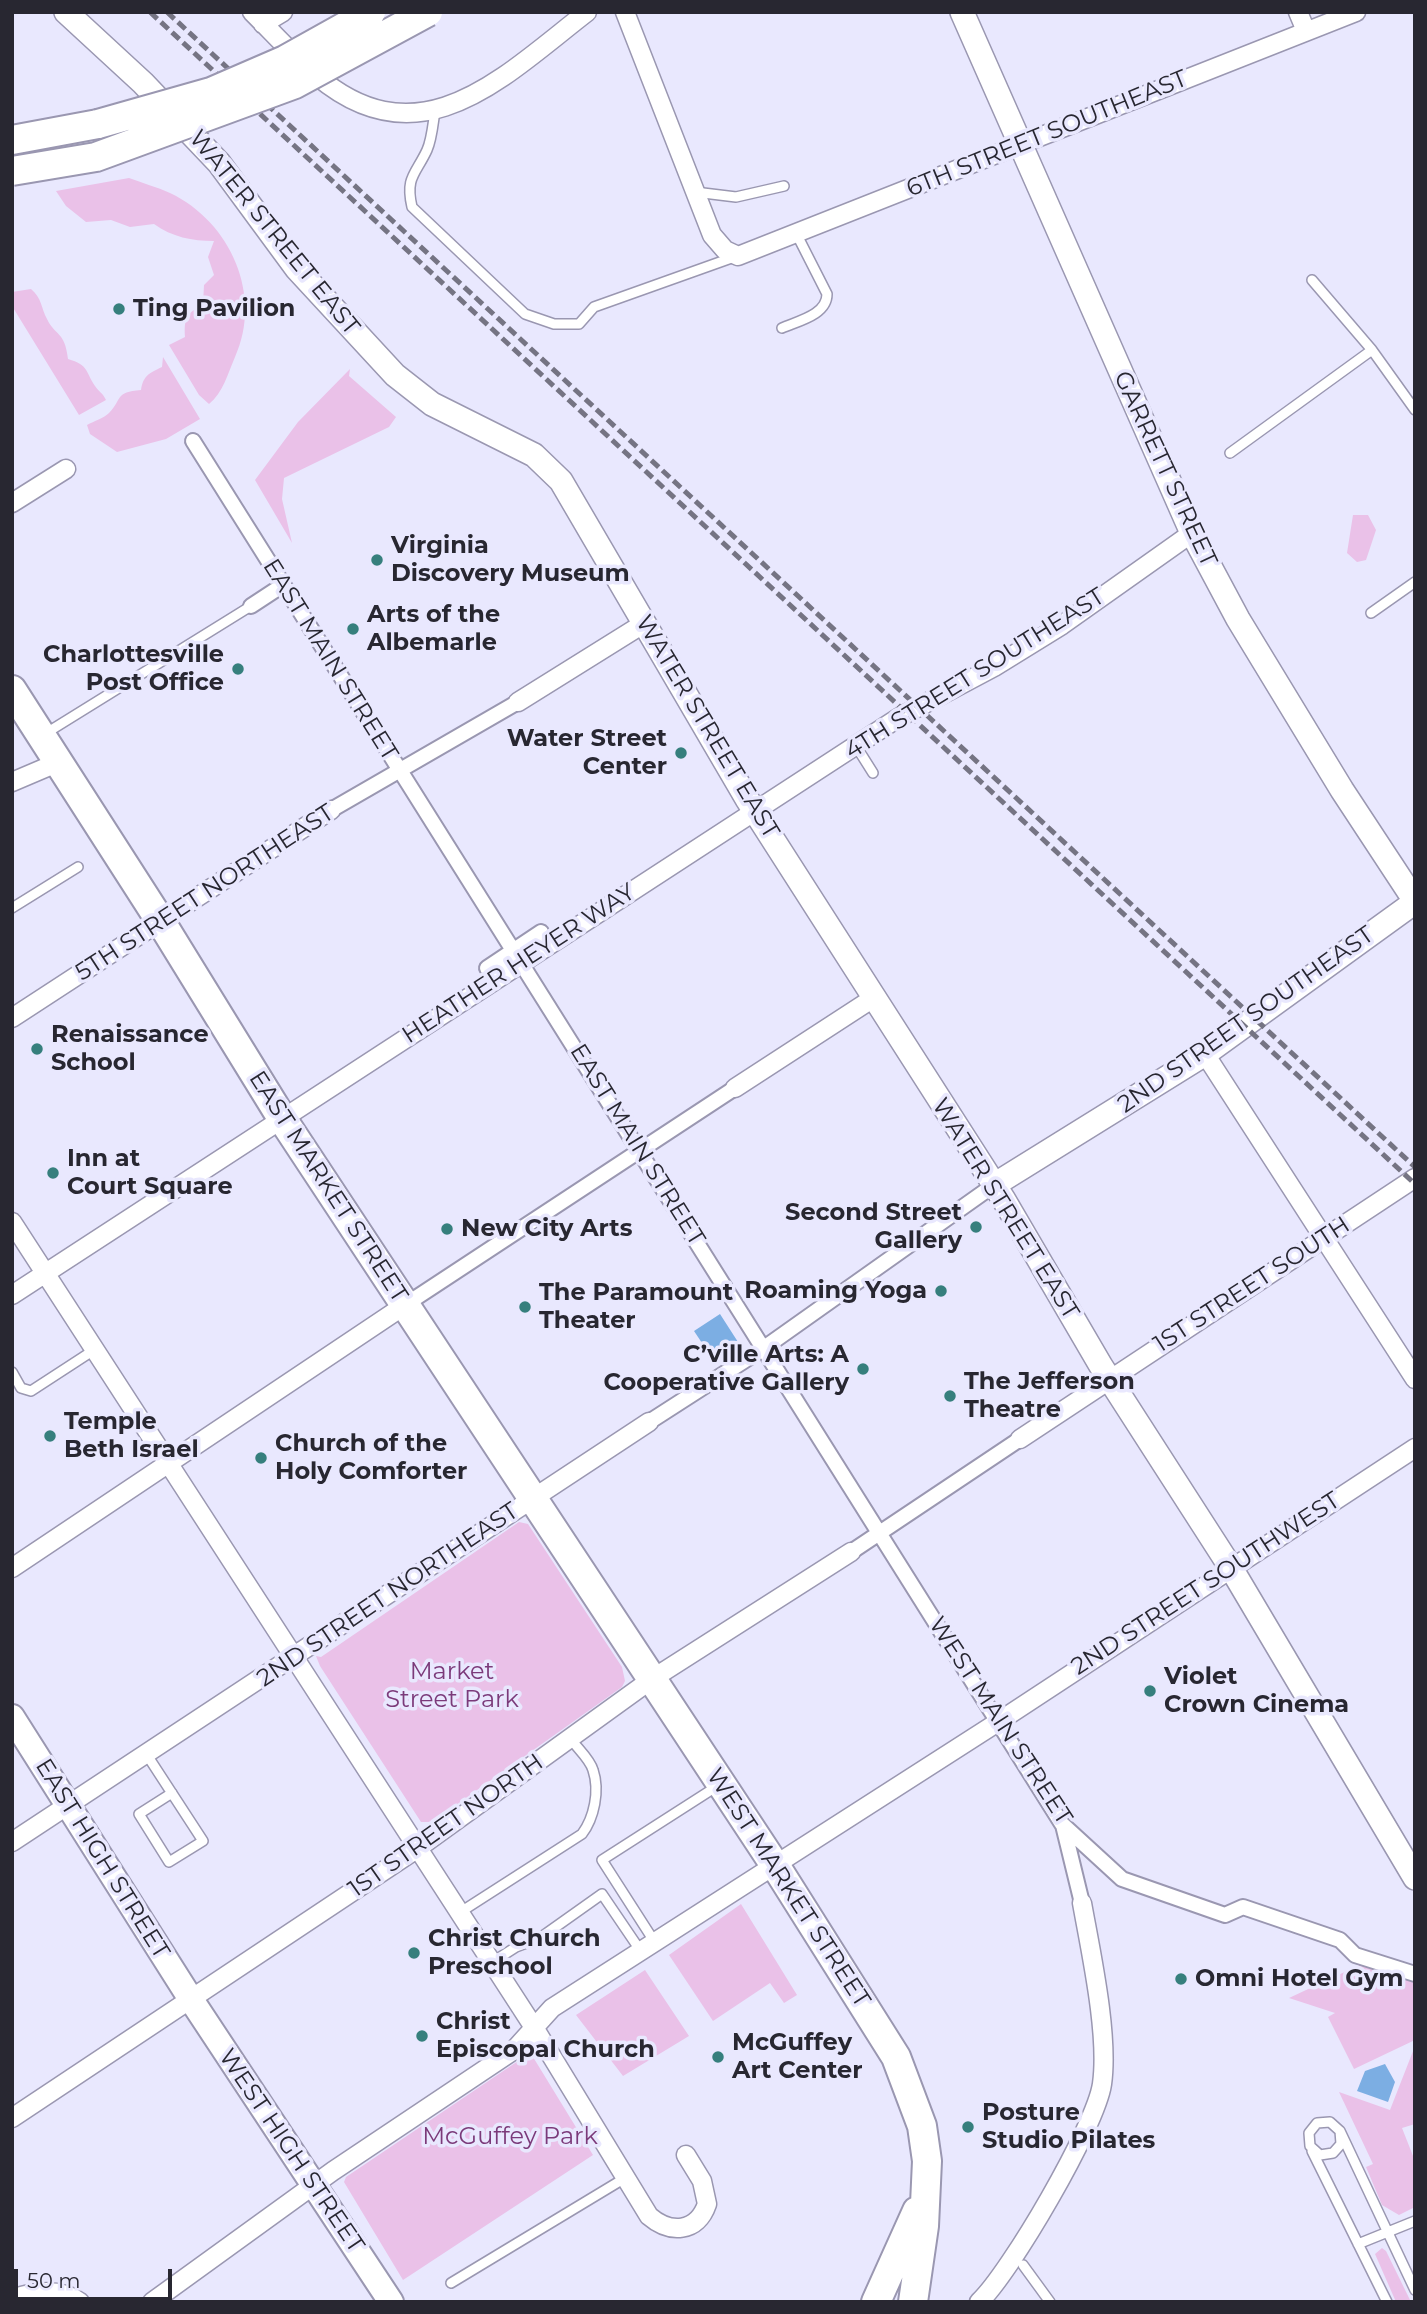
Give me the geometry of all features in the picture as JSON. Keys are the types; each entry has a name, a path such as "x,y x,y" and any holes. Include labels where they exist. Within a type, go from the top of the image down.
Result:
{"main road":[{"path":"12,140 98,124 211,92 285,60 371,12"},
{"path":"12,171 96,158 271,93 363,50 428,12"},
{"name":"EAST MARKET STREET","path":"12,690 161,922 283,1120 652,1679"},
{"name":"WEST MARKET STREET","path":"652,1679 896,2057 922,2126 928,2161 913,2302"},
{"name":"EAST HIGH STREET","path":"12,1717 192,2001"},
{"name":"WEST HIGH STREET","path":"192,2001 391,2302"},
{"name":"WEST MARKET STREET","path":"881,2300 927,2185"}],"street":[{"name":"WATER STREET EAST","path":"66,12 143,83 210,153 297,269 395,375 432,404 534,455 561,481 643,624 757,811 994,1185 1109,1379 1231,1568 1415,1878"},
{"path":"258,18 284,12"},
{"path":"258,18 317,76 341,93 367,105 423,114 465,101 493,85 587,12"},
{"path":"625,12 716,242 738,256"},
{"name":"GARRETT STREET","path":"962,12 1192,534 1238,619 1342,790 1415,901"},
{"path":"1298,12 1306,32"},
{"name":"6TH STREET SOUTHEAST","path":"738,256 1356,12"},
{"name":"EAST MAIN STREET","path":"194,441 880,1534"},
{"path":"12,503 66,469"},
{"name":"4TH STREET SOUTHEAST","path":"757,811 924,702 986,671 1062,625 1192,534"},
{"path":"251,606 283,584"},
{"path":"518,702 643,624"},
{"name":"5TH STREET NORTHEAST","path":"15,1012 161,922 331,810 518,702"},
{"path":"12,782 59,762"},
{"name":"HEATHER HEYER WAY","path":"12,1295 283,1120 522,960 757,811"},
{"name":"2ND STREET SOUTHEAST","path":"764,1348 994,1185 1205,1054 1415,901"},
{"path":"499,988 541,932"},
{"path":"487,968 553,953"},
{"path":"12,1567 875,997"},
{"path":"1205,1054 1415,1379"},
{"name":"1ST STREET SOUTH","path":"880,1534 1109,1379 1415,1178"},
{"path":"12,1222 535,2029 649,2216 659,2224 678,2229 688,2227 704,2214 707,2204 702,2181 686,2155"},
{"name":"2ND STREET NORTHEAST","path":"12,1842 764,1348"},
{"name":"2ND STREET SOUTHWEST","path":"152,2302 514,2050 552,2008 773,1863 998,1722 1415,1448"},
{"name":"1ST STREET NORTH","path":"12,2118 192,2001 418,1848 652,1679 880,1534"},
{"name":"WEST MAIN STREET","path":"880,1534 1062,1824 1122,1878 1225,1915 1243,1907 1340,1940 1355,1955 1415,1974"},
{"path":"979,2302 1002,2273 1050,2196 1096,2108 1102,2085 1104,2061 1094,1966 1082,1903 1062,1824"},
{"path":"12,2299 28,2293 52,2292 80,2302"}],"lane":[{"path":"435,111 428,149 414,170 408,188 412,207 525,314 554,324 579,324 594,307 738,256"},
{"path":"695,192 736,197 784,186"},
{"path":"782,328 821,310 827,302 827,294 796,233"},
{"path":"1312,280 1372,350 1415,410"},
{"path":"1230,453 1372,350"},
{"path":"1371,612 1415,582"},
{"path":"42,736 251,606"},
{"path":"856,746 873,773"},
{"path":"12,908 78,867"},
{"path":"12,1372 21,1388 31,1391 94,1350"},
{"path":"459,1913 582,1834 587,1827 594,1811 593,1770 570,1738"},
{"path":"148,1755 203,1841 169,1862 139,1814 172,1793"},
{"path":"647,1946 602,1860 721,1784"},
{"path":"491,1963 516,1947 540,1938 602,1894 647,1946"},
{"path":"1387,2302 1310,2146 1308,2133 1317,2123 1330,2122 1340,2131 1415,2290"},
{"path":"1310,2146 1320,2155 1333,2154 1341,2144 1340,2131"},
{"path":"451,2283 625,2178"},
{"path":"1358,2244 1415,2221"},
{"path":"1023,2265 1050,2302"}],"green space":[{"path":"129,178 170,193 191,206 210,222 236,263 243,286 243,334 225,382 209,404 199,395 169,345 185,337 187,317 203,305 204,285 214,275 208,257 214,241 182,237 154,224 130,227 111,220 86,222 66,206 56,191"},
{"path":"31,289 50,324 65,343 68,359 86,369 106,400 79,415 12,306 12,292"},
{"path":"163,357 200,419 166,439 117,452 90,434 87,425 109,413 123,394 141,390 147,376 162,367"},
{"path":"350,369 349,376 396,417 389,427 284,478 282,499 292,543 255,480 298,422"},
{"path":"1353,515 1368,515 1376,530 1366,560 1357,562 1347,553"},
{"name":"Market Street Park","path":"519,1522 528,1524 622,1667 625,1681 622,1687 432,1822 421,1822 316,1656 321,1657"},
{"path":"741,1904 797,1995 784,2003 770,1983 713,2021 669,1955"},
{"path":"1368,1961 1415,1976 1415,2040 1354,2069 1328,2017 1335,2013 1289,1998"},
{"path":"645,1970 689,2036 623,2076 576,2015"},
{"path":"1415,2046 1415,2124 1402,2128 1415,2161 1415,2207 1399,2215 1382,2205 1366,2167 1373,2164 1339,2092 1390,2110"},
{"name":"McGuffey Park","path":"527,2055 533,2057 593,2155 403,2280 344,2182 346,2177"},
{"path":"1382,2248 1386,2251 1411,2302 1396,2302 1375,2254"}],"water":[{"path":"720,1314 738,1342 712,1358 694,1331"},
{"path":"1385,2064 1395,2082 1388,2102 1357,2091 1365,2071"}],"railway":[{"path":"150,12 1415,1184"},
{"path":"167,12 1415,1167"}],"place":[{"name":"Ting Pavilion","path":"119,309"},
{"name":"Virginia Discovery Museum","path":"377,560"},
{"name":"Arts of the Albemarle","path":"353,629"},
{"name":"Charlottesville Post Office","path":"238,669"},
{"name":"Water Street Center","path":"681,753"},
{"name":"Renaissance School","path":"37,1049"},
{"name":"Inn at Court Square","path":"53,1173"},
{"name":"Second Street Gallery","path":"976,1227"},
{"name":"New City Arts","path":"447,1229"},
{"name":"Roaming Yoga","path":"941,1291"},
{"name":"The Paramount Theater","path":"525,1307"},
{"name":"C’ville Arts: A Cooperative Gallery","path":"863,1369"},
{"name":"The Jefferson Theatre","path":"950,1396"},
{"name":"Temple Beth Israel","path":"50,1436"},
{"name":"Church of the Holy Comforter","path":"261,1458"},
{"name":"Violet Crown Cinema","path":"1150,1691"},
{"name":"Christ Church Preschool","path":"414,1953"},
{"name":"Omni Hotel Gym","path":"1181,1979"},
{"name":"Christ Episcopal Church","path":"422,2036"},
{"name":"McGuffey Art Center","path":"718,2057"},
{"name":"Posture Studio Pilates","path":"968,2127"}]}
